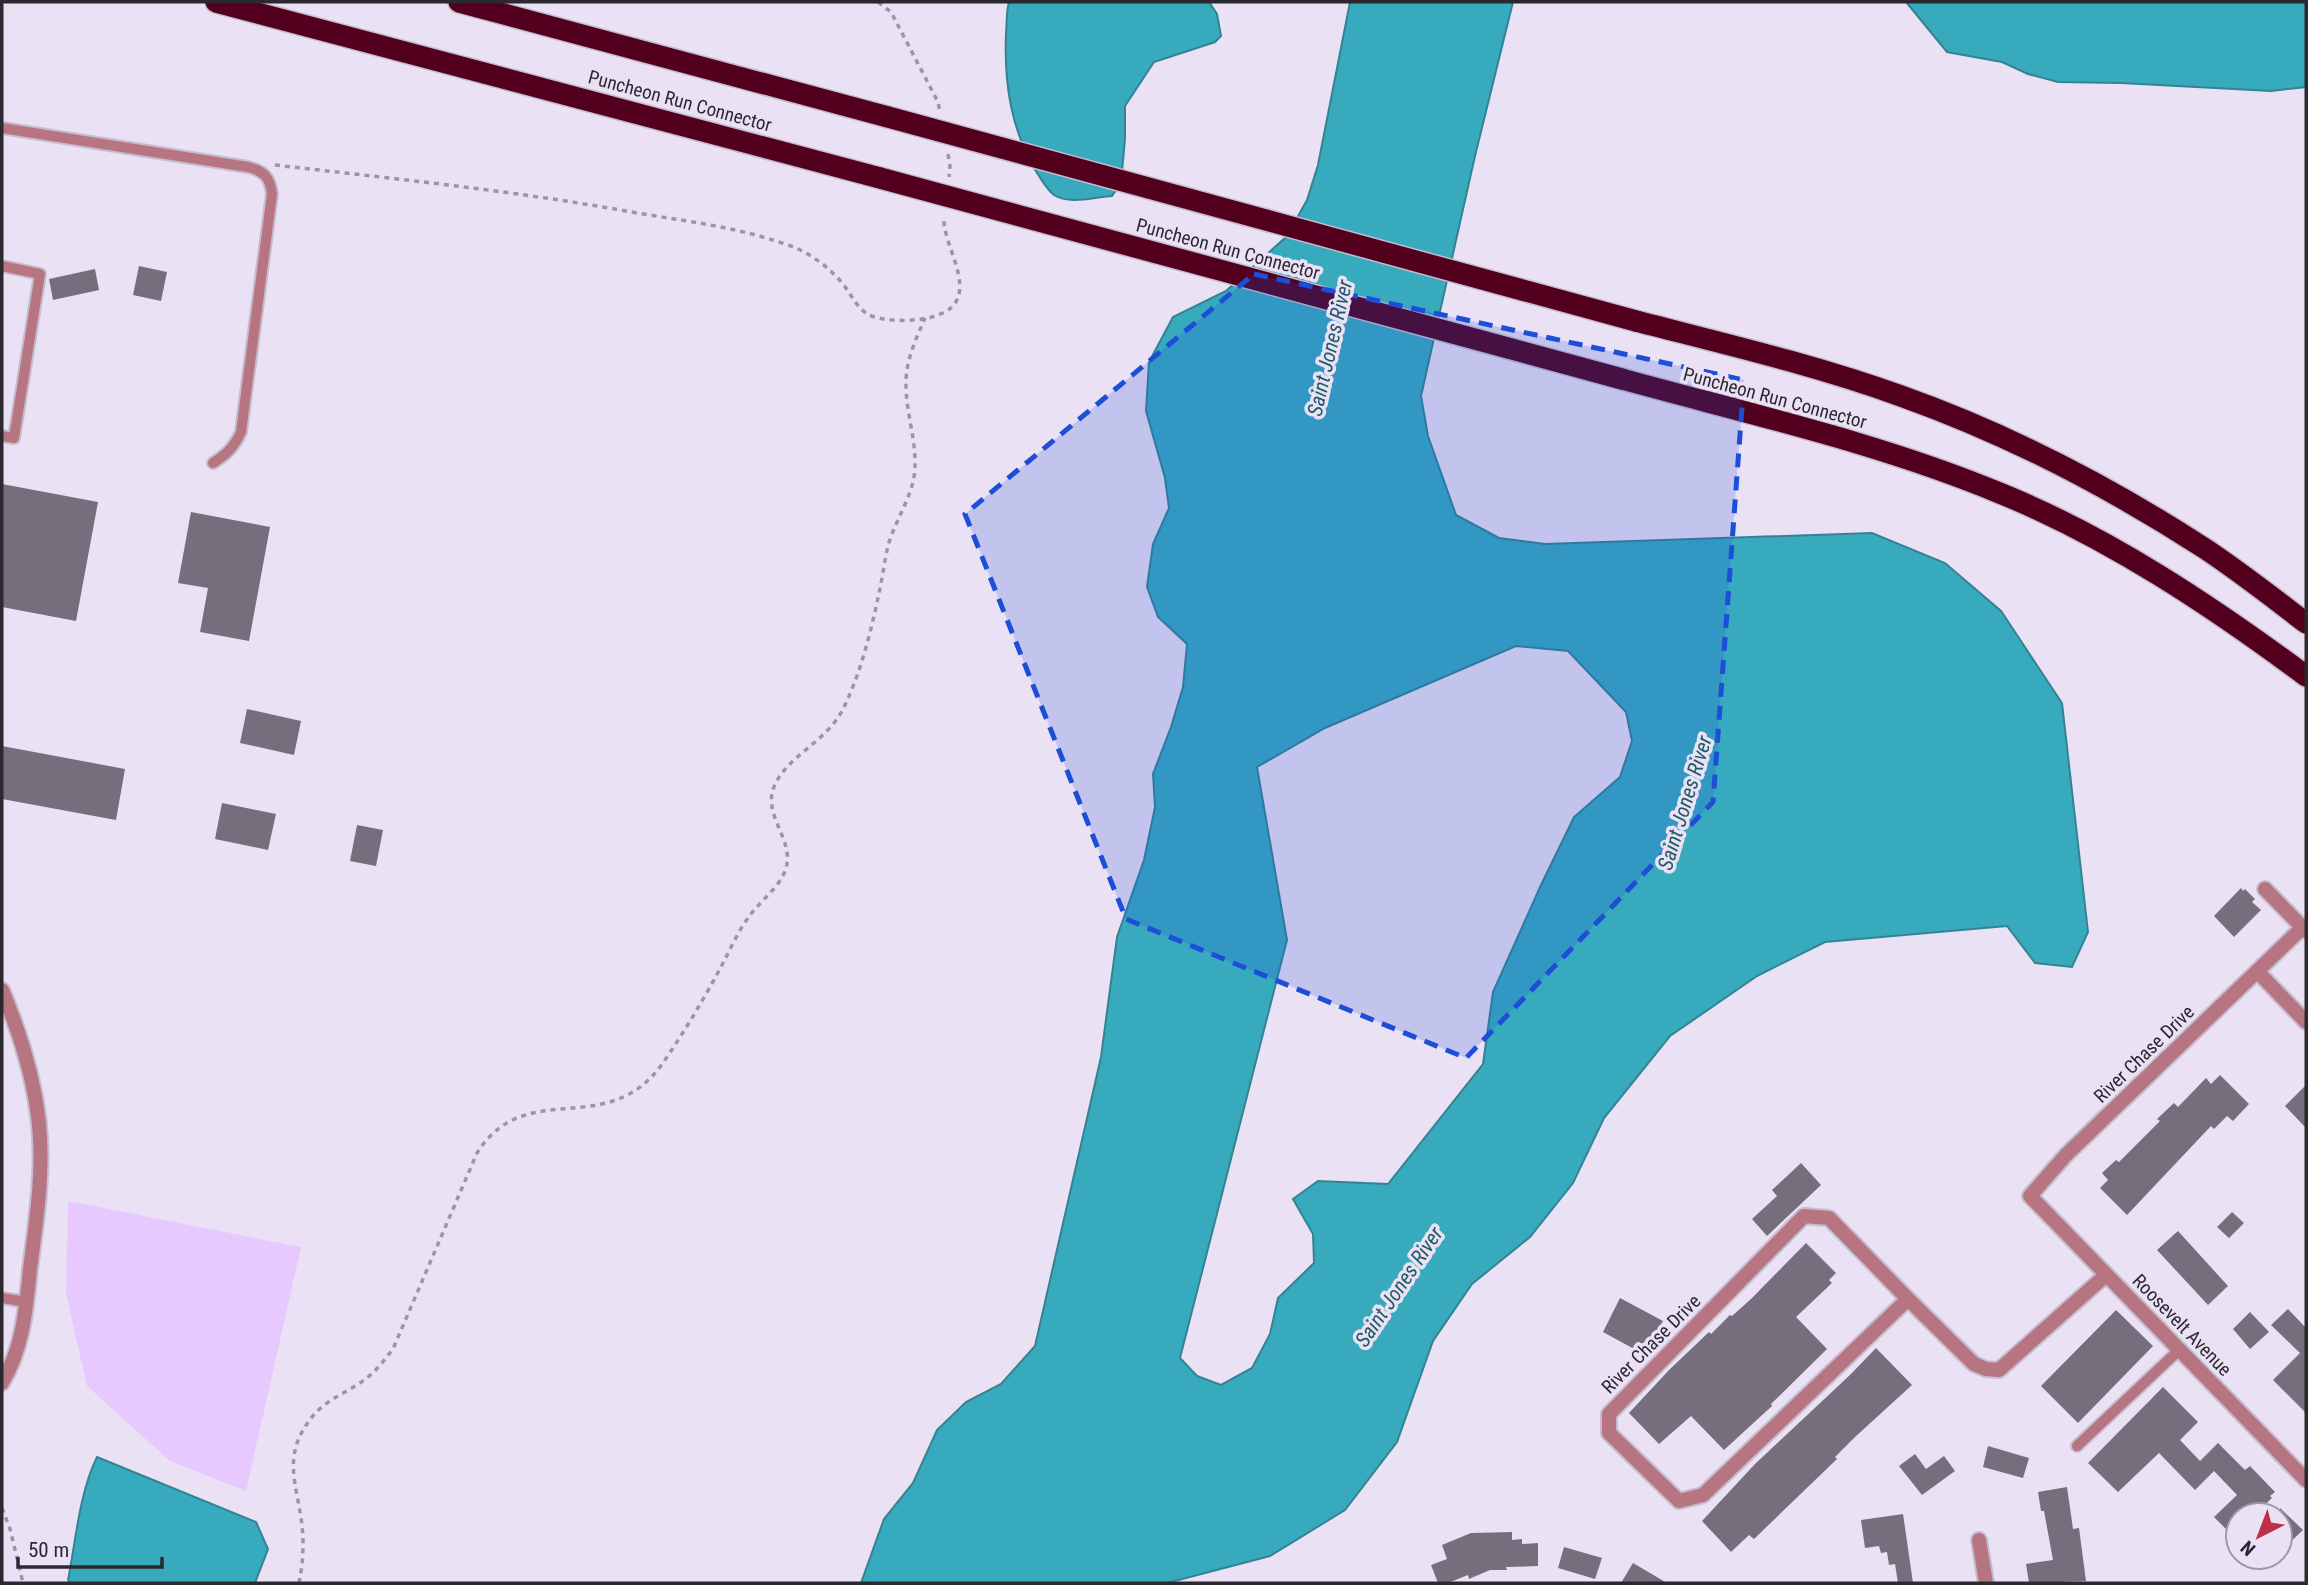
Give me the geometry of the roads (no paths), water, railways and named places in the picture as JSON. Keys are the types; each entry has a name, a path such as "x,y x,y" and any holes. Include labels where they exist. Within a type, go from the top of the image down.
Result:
{"highway":[{"name":"Puncheon Run Connector","path":"216,2 880,178 1897,455 2004,494 2093,538 2187,593 2306,676"},
{"name":"Puncheon Run Connector","path":"459,2 1844,377 1901,396 2001,436 2097,483 2206,549 2306,622"}],"street":[{"name":"River Chase Drive","path":"2030,1196 2066,1155 2257,971 2305,929 2266,889"},
{"path":"2257,971 2306,1022"},
{"path":"2,990 26,1055 35,1089 40,1127 37,1208 27,1302 18,1349 2,1383"},
{"name":"Roosevelt Avenue","path":"2030,1196 2306,1480"},
{"name":"River Chase Drive","path":"1908,1299 1703,1494 1679,1501 1609,1433 1609,1414 1804,1216 1829,1218 1974,1364 1986,1369 1998,1370 2106,1275"},
{"path":"1979,1541 1986,1583"}],"lane":[{"path":"2,128 248,166 265,174 271,182 272,194 241,432 226,455 213,463"},
{"path":"2,266 40,274 14,438 2,436"},
{"path":"2,1298 27,1302"},
{"path":"2077,1446 2179,1350"}],"water":[{"path":"1009,2 1209,2 1217,14 1221,36 1215,42 1154,62 1125,106 1121,183 1112,196 1074,200 1060,198 1047,188 1028,157 1015,123 1008,89 1006,53"},
{"name":"Saint Jones River","path":"1350,2 1513,2 1421,396 1428,436 1456,515 1499,538 1545,544 1872,533 1945,563 2001,611 2062,703 2088,932 2072,967 2035,963 2007,926 1825,942 1757,976 1670,1036 1604,1118 1573,1183 1530,1237 1472,1284 1433,1341 1397,1442 1345,1510 1270,1556 1167,1583 861,1583 884,1519 913,1483 937,1430 966,1402 1001,1384 1035,1346 1101,1057 1117,937 1144,860 1155,807 1153,774 1183,687 1187,644 1158,617 1147,587 1153,544 1169,508 1165,478 1146,411 1149,362 1173,317 1226,291 1287,236 1307,200 1318,165","holes":["1516,646 1568,651 1626,712 1632,741 1620,777 1574,817 1541,885 1493,992 1483,1064 1388,1184 1318,1181 1293,1199 1313,1234 1314,1263 1278,1298 1270,1334 1252,1368 1221,1385 1197,1376 1180,1358 1287,940 1257,767 1325,728"]},
{"path":"1906,2 2306,2 2306,87 2271,91 2058,82 2028,74 2002,62 1947,52"},
{"path":"97,1457 256,1522 268,1549 255,1583 71,1583 68,1580 79,1517 86,1486"}]}
